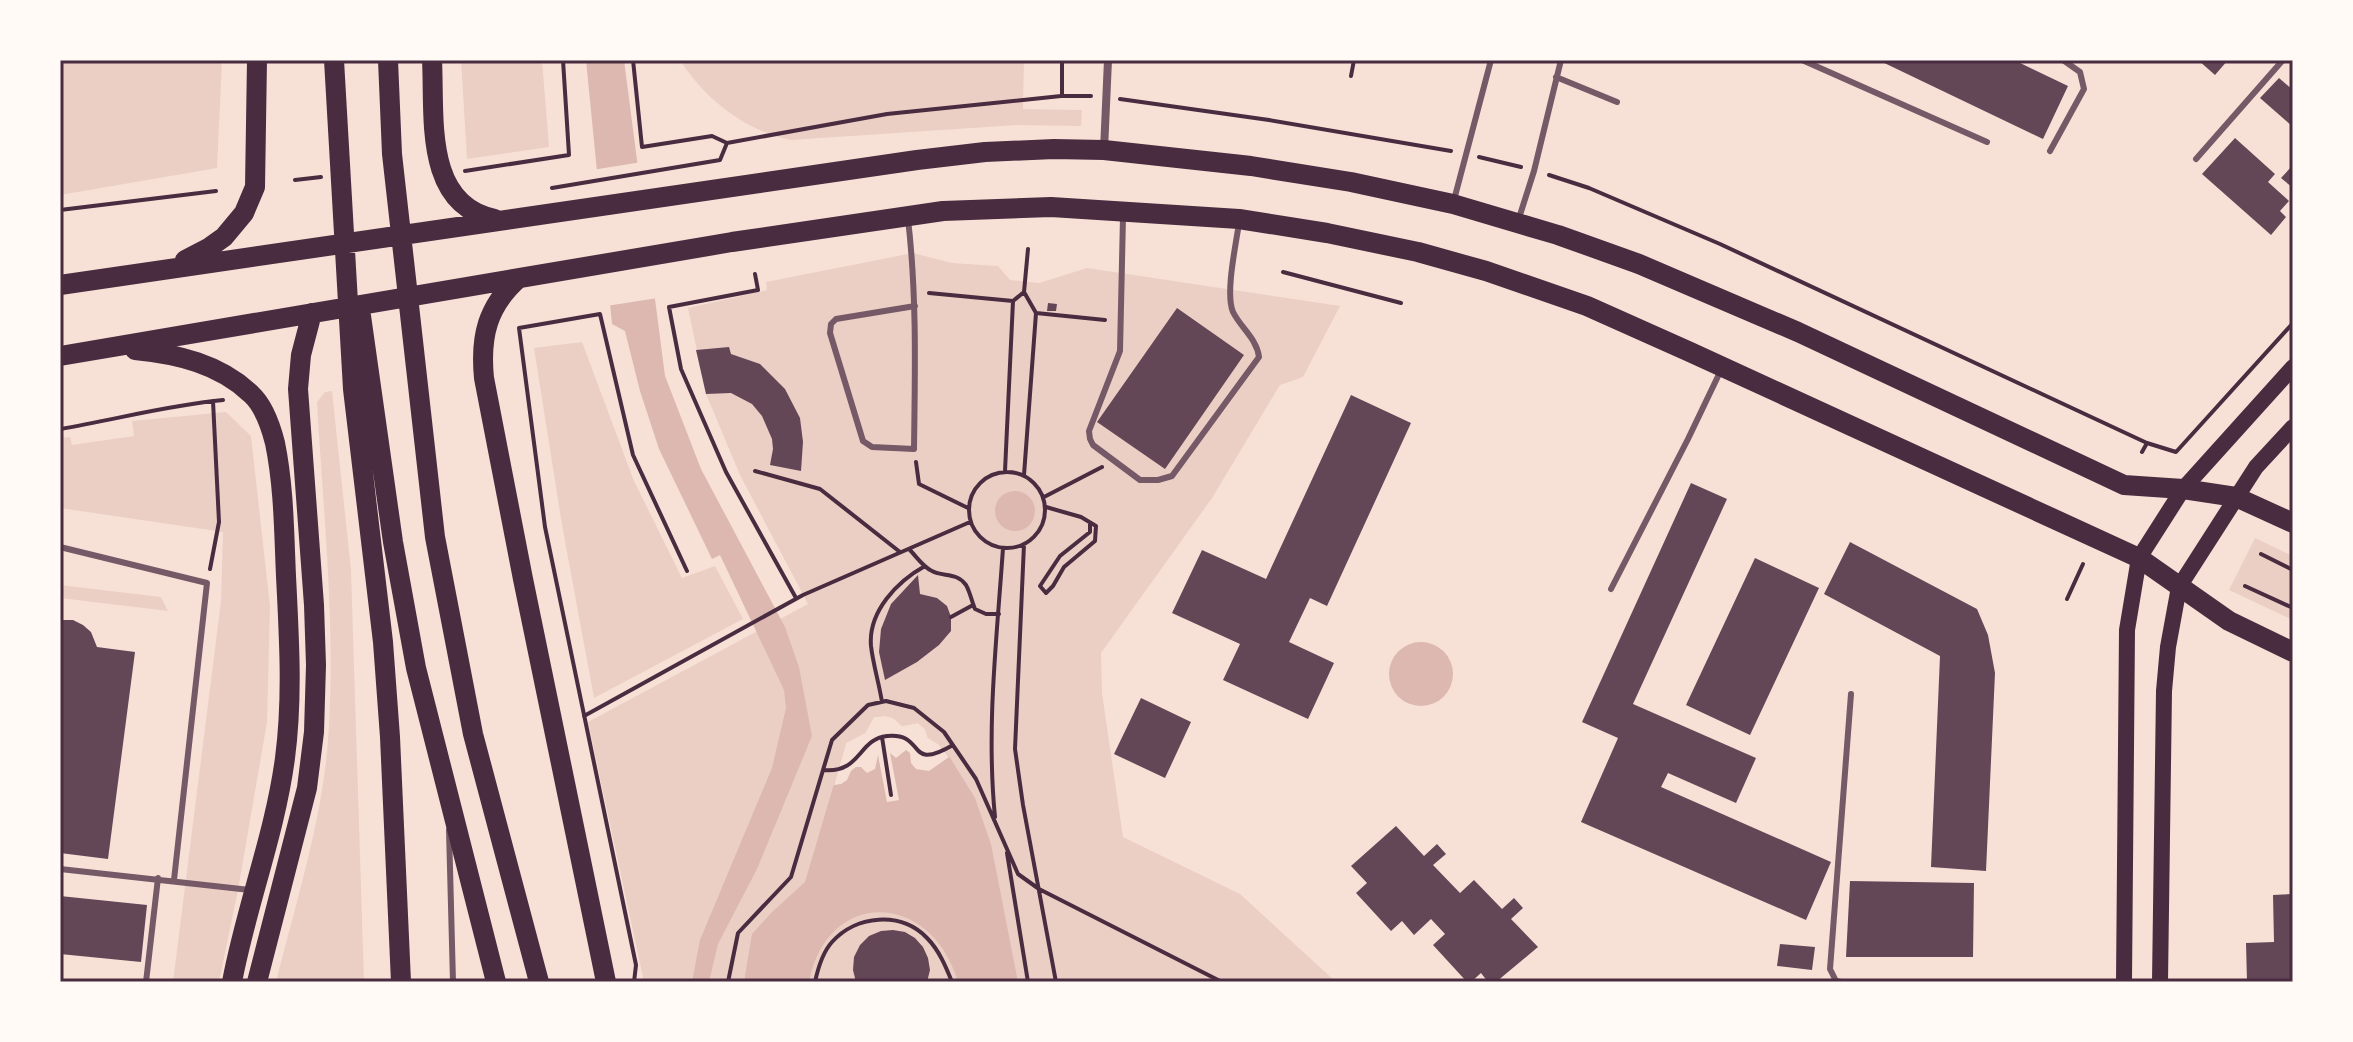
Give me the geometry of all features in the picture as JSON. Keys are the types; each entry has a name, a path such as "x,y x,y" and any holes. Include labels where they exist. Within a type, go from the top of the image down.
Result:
{"main road":[{"path":"164,269 210,247 224,237 244,213 255,187 257,60"},
{"path":"334,60 353,389 387,689 401,982"},
{"path":"388,60 392,154 435,537 473,734 539,982"},
{"path":"432,60 438,160 444,181 449,191 467,208 492,218 507,219"},
{"path":"60,285 723,187 985,152 1104,150 1308,174 1518,221 1639,264 1798,332 2124,485 2236,497 2293,523"},
{"path":"341,161 393,542 416,668 496,982"},
{"path":"60,356 732,242 968,209 1123,210 1239,219 1373,242 1475,268 1587,306 2139,558 2229,621 2293,652"},
{"path":"519,278 496,305 486,327 484,378 606,982"},
{"path":"257,982 307,788 314,732 314,605 298,389 301,355 312,313"},
{"path":"111,347 161,353 198,362 229,377 253,396 262,409 275,445 282,495 290,700 285,760 232,982"},
{"path":"2124,982 2127,630 2139,558 2183,489 2293,367"},
{"path":"2160,982 2164,691 2179,587 2256,467 2293,427"}],"street":[{"path":"1104,150 1108,60"}],"lane":[{"path":"1453,204 1491,60"},
{"path":"1518,221 1534,171 1561,60"},
{"path":"1802,60 1987,142"},
{"path":"2050,151 2084,89 2080,72 2063,60"},
{"path":"2196,159 2283,60"},
{"path":"1556,77 1617,102"},
{"path":"1123,210 1118,359 1089,431 1093,445 1140,480 1172,476 1259,357 1257,347 1232,311 1230,289 1239,219"},
{"path":"908,216 915,306 914,449 872,447 863,441 830,333 831,324 836,319 915,306"},
{"path":"1611,589 1723,366"},
{"path":"60,547 207,583 174,880"},
{"path":"1841,982 1836,981 1830,969 1851,694"},
{"path":"448,794 453,982"},
{"path":"60,869 254,890"},
{"path":"146,982 158,878"}],"path":[{"path":"463,171 569,155 563,60"},
{"path":"633,60 642,147 712,136 727,143 887,114 1062,96"},
{"path":"1351,76 1354,60"},
{"path":"550,189 720,160 727,143"},
{"path":"458,164 475,181"},
{"path":"60,210 216,191"},
{"path":"1024,475 1036,313 1024,292 1028,249"},
{"path":"1283,272 1401,303"},
{"path":"755,274 758,290 669,307 681,369 726,472 796,598"},
{"path":"914,292 1013,301 1024,292"},
{"path":"1005,471 1013,301"},
{"path":"1036,313 1120,322"},
{"path":"634,982 636,965 545,527 519,328 600,314 633,455 687,571"},
{"path":"2176,452 2293,323"},
{"path":"60,429 185,403 229,399"},
{"path":"207,583 219,522 213,401"},
{"path":"2142,452 2147,443"},
{"path":"914,449 919,484 968,508"},
{"path":"1044,497 1100,469 1109,457"},
{"path":"755,471 820,489 900,552"},
{"path":"1005,471 1024,475 1032,481 1044,497 1046,507 1042,525 1031,540 1003,548 980,537 970,522 968,508 970,497 984,479 1005,471"},
{"path":"1046,507 1081,517 1096,526 1095,541 1064,567 1046,593 1040,586 1041,582 1060,556 1090,532 1090,523"},
{"path":"584,716 796,598 970,522"},
{"path":"1024,544 1015,749 1056,982"},
{"path":"909,548 933,573 948,574 962,581 978,611 999,614"},
{"path":"996,824 991,734 1003,548"},
{"path":"2261,554 2293,570"},
{"path":"2067,599 2083,564"},
{"path":"882,702 871,643 874,625 887,598 901,581 925,566"},
{"path":"2245,586 2293,608"},
{"path":"951,617 973,605"},
{"path":"728,982 738,933 791,877 832,740 868,705 882,702 914,708 944,732 976,779 1018,874 1039,889 1222,982"},
{"path":"823,770 837,771 848,766 882,737 904,737 925,756 953,745"},
{"path":"882,737 891,795"},
{"path":"1006,847 1028,982"},
{"path":"815,982 820,961 830,944 843,931 869,920 886,920 910,925 929,939 952,982"}],"shaded area":[{"path":"60,60 222,60 217,168 60,195"},
{"path":"461,60 542,60 549,147 467,159"},
{"path":"586,60 624,60 665,376 701,469 785,627 799,667 812,736 757,869 718,944 709,982 692,982 700,940 772,768 786,708 784,690 720,555 712,559 659,449 625,331 612,324"},
{"path":"680,60 1024,60 1023,109 1082,110 1081,126 1017,125 791,140 758,129 728,111 701,88"},
{"path":"913,253 952,263 998,266 1010,280 1039,283 1087,268 1340,306 1303,377 1280,385 1212,498 1101,653 1102,693 1123,837 1240,894 1336,982 644,982 588,722 808,604 740,475 706,394 688,308 767,290 766,282"},
{"path":"582,342 634,481 682,578 715,566 743,619 594,698 534,348"},
{"path":"332,391 351,570 364,982 276,982 309,855 326,758 330,685 328,564 317,402 325,392"},
{"path":"226,412 251,436 270,606 267,722 219,982 173,982 221,601 223,532 60,508 60,438 70,437 72,445 134,436 132,421"},
{"path":"1015,491 1029,497 1035,511 1029,525 1015,531 1001,525 995,511 1001,497"},
{"path":"2255,538 2293,556 2293,620 2229,590"},
{"path":"60,585 161,597 168,611 60,598"},
{"path":"1421,642 1433,644 1444,651 1451,662 1451,686 1444,697 1433,704 1421,706 1409,704 1398,697 1391,686 1389,674 1391,662 1398,651 1409,644"},
{"path":"885,716 902,726 918,723 925,729 928,738 949,756 975,798 991,844 1018,982 958,982 945,952 926,930 904,917 880,912 857,916 836,929 819,951 809,982 744,982 752,934 805,882 846,743 865,733 874,717"}],"pier":[{"path":"642,162 658,298 606,306 592,170"},
{"path":"885,716 902,726 918,723 925,729 928,738 949,757 929,771 916,769 906,750 896,758 890,753 899,800 887,802 878,755 875,769 867,773 856,767 847,780 834,785 846,743 865,733 874,717"}],"building":[{"path":"1878,60 2014,60 2068,86 2043,139"},
{"path":"2198,60 2228,60 2215,75"},
{"path":"2279,78 2293,90 2293,127 2260,98"},
{"path":"2235,138 2275,174 2268,182 2289,201 2280,211 2286,217 2271,235 2202,174"},
{"path":"2293,165 2293,188 2281,178"},
{"path":"1048,303 1057,304 1056,311 1047,311"},
{"path":"1177,308 1244,355 1165,469 1097,422"},
{"path":"729,347 731,354 760,364 785,389 800,418 803,442 801,471 770,465 772,439 762,416 752,404 731,393 706,394 696,350"},
{"path":"1351,395 1411,423 1327,606 1310,598 1289,642 1334,663 1308,719 1223,680 1240,644 1172,613 1202,550 1266,579"},
{"path":"1691,483 1727,499 1633,704 1756,758 1736,803 1668,773 1661,787 1831,862 1806,920 1581,822 1618,738 1582,722"},
{"path":"1850,542 1977,609 1988,635 1995,673 1986,871 1931,867 1940,656 1824,594"},
{"path":"1755,558 1819,588 1750,735 1686,705"},
{"path":"918,575 920,594 937,598 947,606 951,631 917,662 885,680 879,652 881,629 891,604"},
{"path":"60,620 73,620 83,625 91,632 97,647 135,652 108,859 60,853 60,705 63,684 60,684"},
{"path":"1141,698 1191,722 1165,778 1114,754"},
{"path":"1396,826 1424,856 1437,844 1446,854 1433,865 1460,893 1474,880 1502,909 1514,898 1523,908 1511,919 1538,947 1496,982 1488,982 1481,973 1467,982 1433,945 1445,934 1431,919 1414,935 1402,921 1391,931 1356,893 1367,883 1351,866"},
{"path":"1850,881 1974,883 1973,957 1846,957"},
{"path":"2293,894 2293,982 2247,982 2246,943 2274,942 2273,895"},
{"path":"60,896 147,905 141,962 60,954"},
{"path":"893,930 905,932 923,947 930,970 927,982 856,982 854,957 860,945 869,936"},
{"path":"1780,944 1815,947 1812,970 1777,966"}]}
